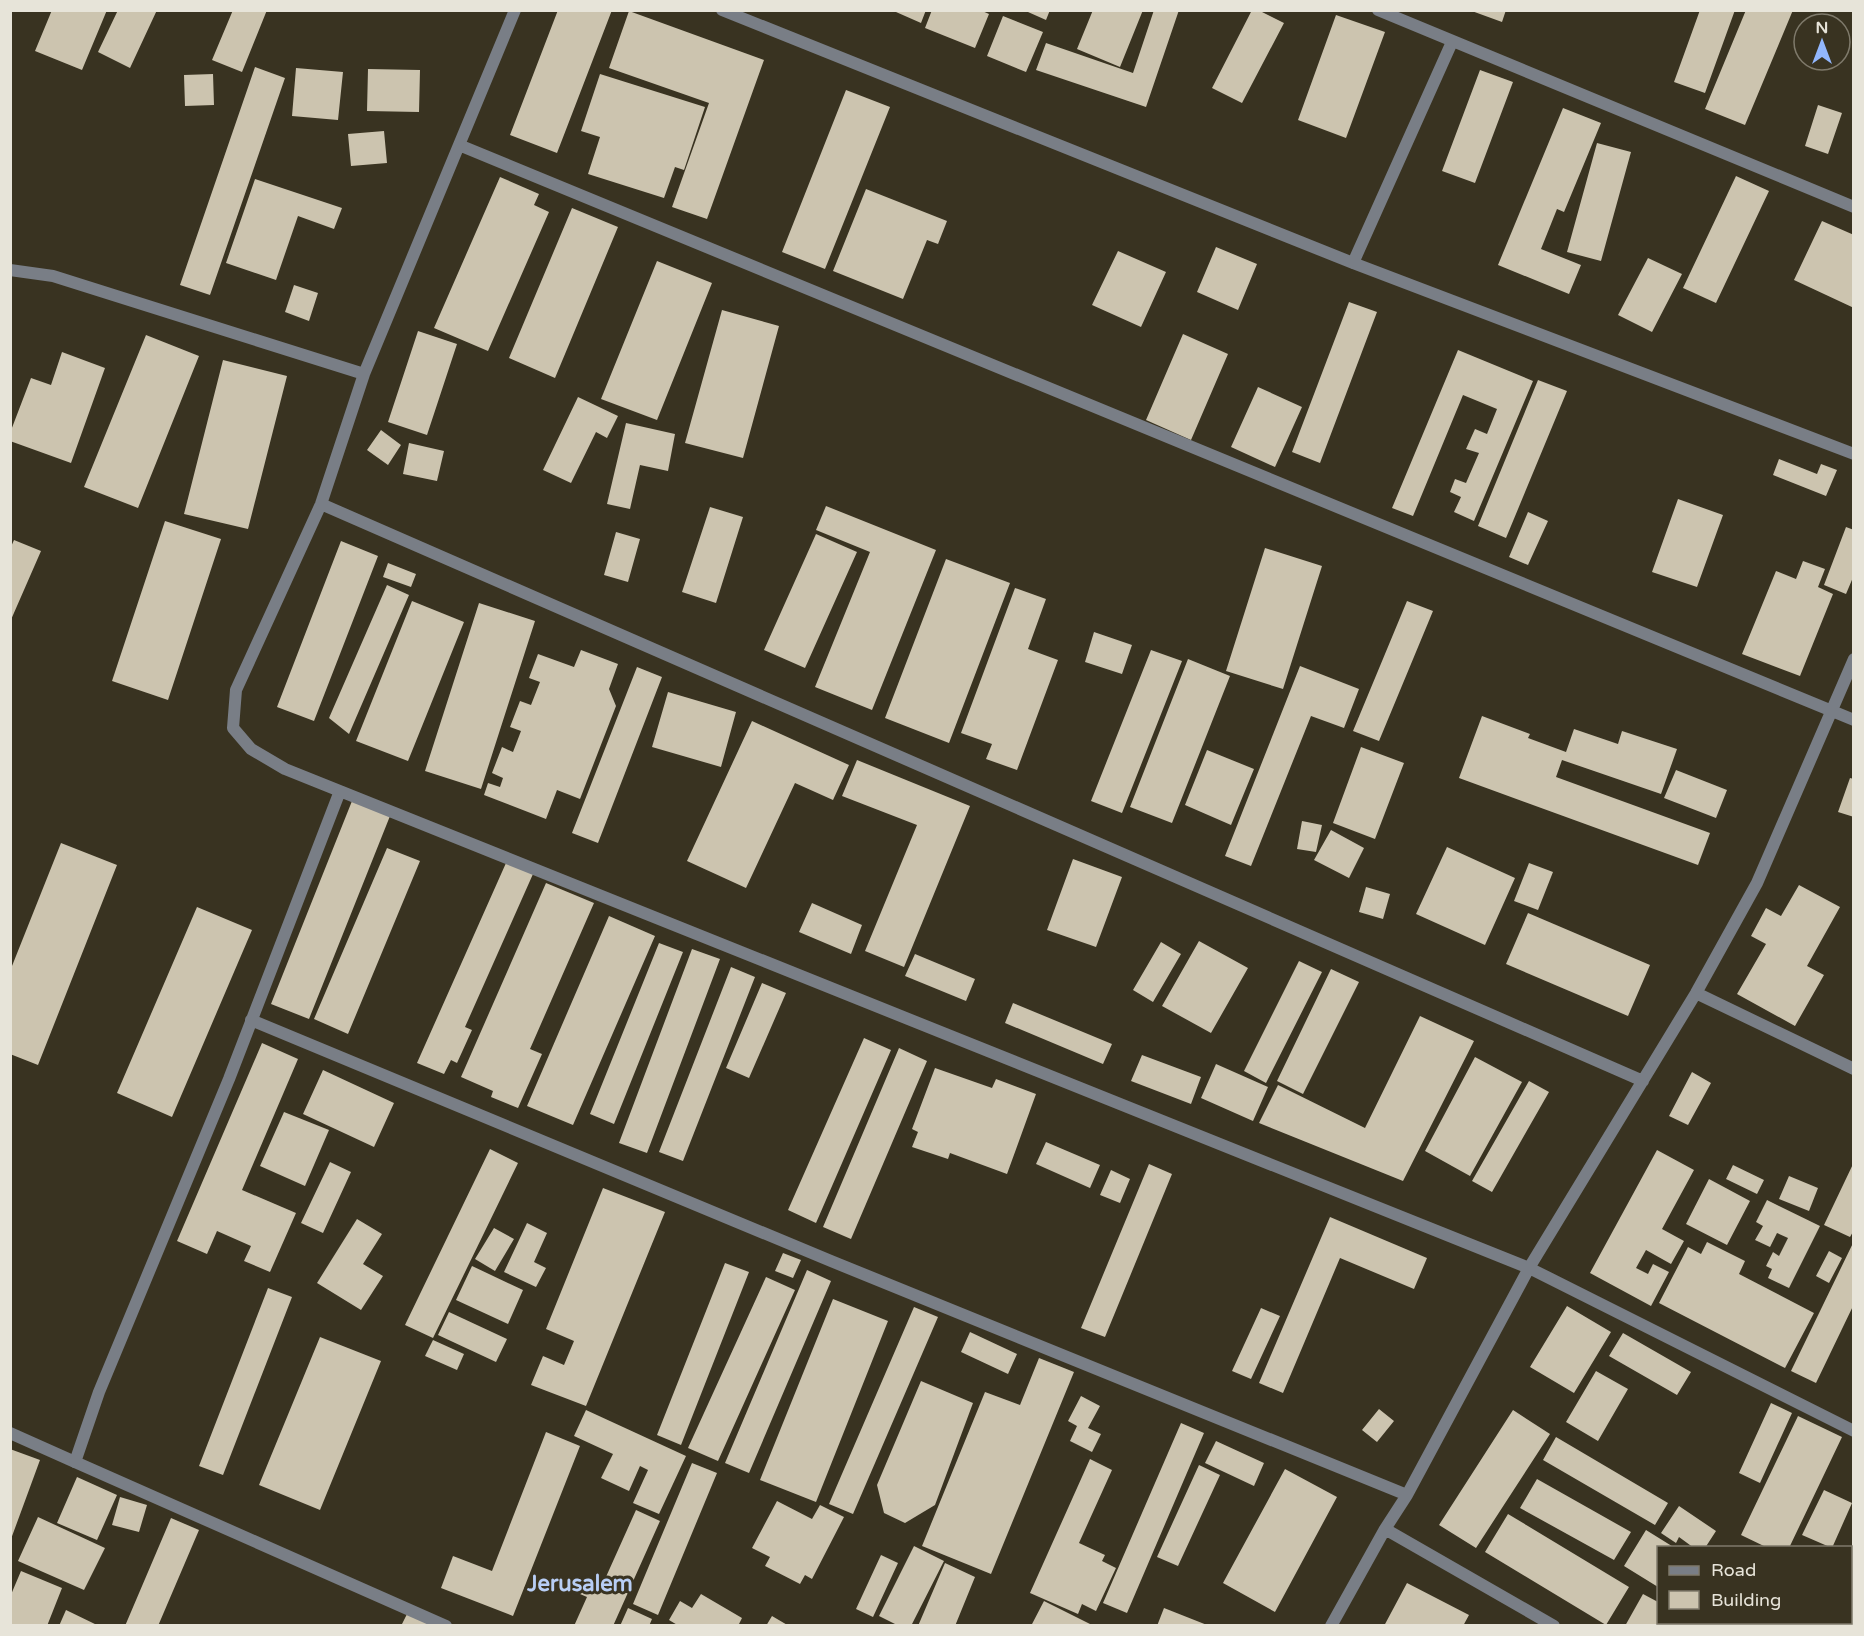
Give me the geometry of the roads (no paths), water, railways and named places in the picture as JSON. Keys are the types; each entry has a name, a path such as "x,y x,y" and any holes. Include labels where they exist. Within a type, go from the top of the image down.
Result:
{"street":[{"path":"515,10 364,374 321,504 236,690 232,728 251,749 285,769 1529,1268 1854,1431"},
{"path":"722,10 1353,263 1854,454"},
{"path":"1378,10 1854,207"},
{"path":"1353,263 1452,42"},
{"path":"459,145 1854,720"},
{"path":"10,270 53,276 364,374"},
{"path":"321,504 1643,1081"},
{"path":"1331,1626 1385,1529 1407,1496 1529,1268 1696,993 1757,883 1829,711 1854,659"},
{"path":"75,1462 99,1392 251,1020 340,791"},
{"path":"1696,993 1854,1070"},
{"path":"251,1020 831,1261 1407,1496"},
{"path":"10,1433 446,1626"},
{"path":"1385,1529 1554,1626"}],"district":[{"name":"Jerusalem","path":"580,1584"}]}
